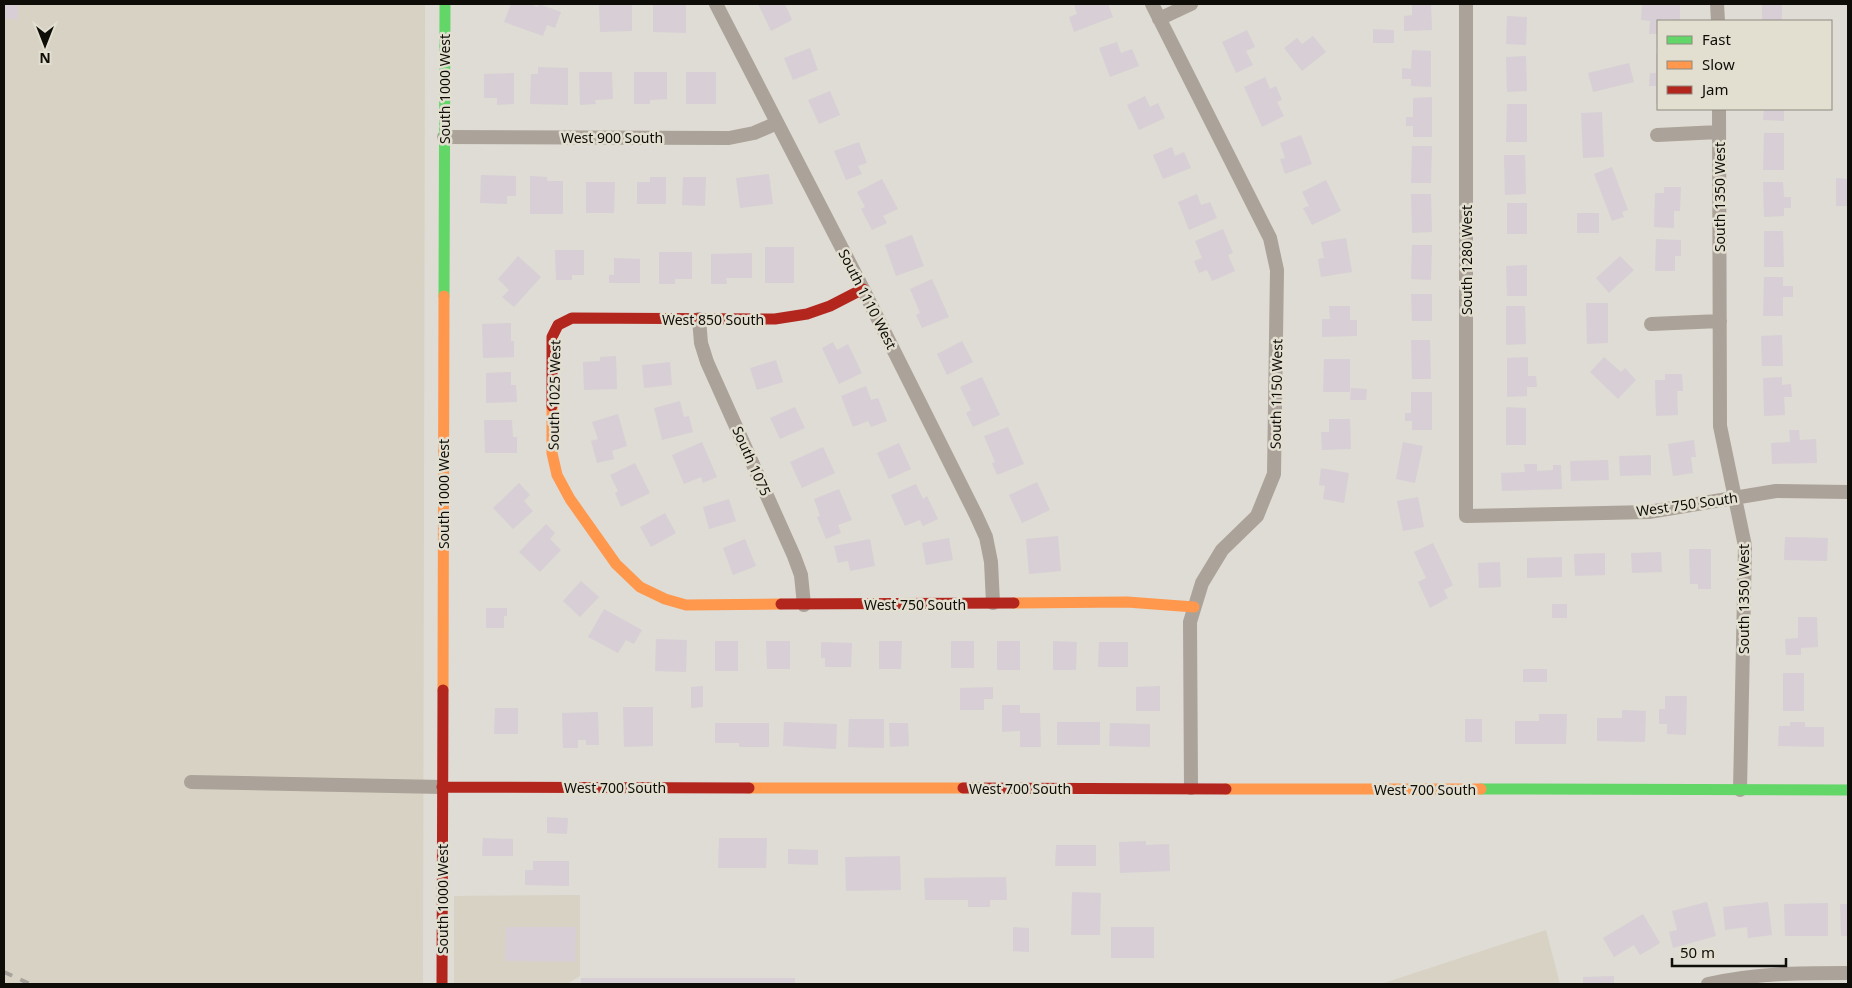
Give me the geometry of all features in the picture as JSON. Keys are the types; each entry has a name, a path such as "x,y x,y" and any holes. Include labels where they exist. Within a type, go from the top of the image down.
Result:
{"street":[{"name":"South 1000 West","path":"442,984 445,4"},
{"name":"South 1110 West","path":"716,4 863,288 986,536 991,562 993,603"},
{"name":"South 1150 West","path":"1152,4 1270,238 1278,270 1274,474 1257,516 1222,550 1202,583 1194,607 1190,622 1190,788"},
{"path":"1159,19 1192,4"},
{"name":"South 1280 West","path":"1466,4 1466,516"},
{"path":"1717,4 1718,20"},
{"name":"South 1350 West","path":"1719,110 1720,426 1745,546 1740,790"},
{"name":"West 900 South","path":"444,137 729,138 754,133 777,122"},
{"name":"South 1350 West","path":"1657,135 1719,132"},
{"name":"West 850 South","path":"558,325 572,318 775,319 807,314 830,306 863,288"},
{"name":"South 1075","path":"699,318 701,343 707,362 794,556 801,575 804,604"},
{"path":"1651,324 1720,321"},
{"name":"South 1025 West","path":"558,325 552,338 552,453 557,475 570,500 616,564 640,587"},
{"name":"West 750 South","path":"1466,516 1648,512 1776,491 1848,492"},
{"name":"West 750 South","path":"640,587 665,599 686,605 1127,602 1194,607"},
{"name":"West 700 South","path":"191,782 442,787 1848,790"},
{"path":"1708,984 1750,976 1793,973 1848,973"}],"shaded area":[{"path":"4,4 425,4 423,984 4,984"},
{"path":"580,895 580,976 567,984 454,984 454,896"},
{"path":"1546,930 1560,984 1381,984"}],"building":[{"path":"4,4 18,4 18,19 4,19"},
{"path":"511,4 530,4 538,7 539,4 561,12 555,28 547,25 543,36 504,22"},
{"path":"599,4 632,4 632,31 600,32"},
{"path":"653,4 686,5 686,33 653,32"},
{"path":"758,4 785,4 792,20 771,31"},
{"path":"1074,4 1108,4 1113,17 1074,32 1069,17 1077,14"},
{"path":"1412,4 1431,4 1432,30 1404,31 1404,16 1412,15"},
{"path":"1642,4 1680,4 1680,20 1657,20 1657,34 1649,34 1650,21 1641,20"},
{"path":"1762,4 1782,4 1782,20 1762,20"},
{"path":"1507,16 1527,17 1526,45 1506,44"},
{"path":"1373,29 1394,30 1394,43 1373,43"},
{"path":"1247,30 1255,47 1246,51 1253,65 1236,73 1222,42"},
{"path":"1313,36 1326,52 1302,71 1284,48 1297,38 1302,44"},
{"path":"1117,42 1121,53 1132,49 1139,66 1110,77 1099,48"},
{"path":"810,48 818,70 793,80 784,58"},
{"path":"1412,50 1431,51 1431,87 1411,86 1411,79 1402,79 1402,68 1411,69"},
{"path":"1657,54 1657,104 1656,86 1649,86 1650,73 1656,73"},
{"path":"1526,56 1527,91 1507,92 1506,57"},
{"path":"1629,63 1634,82 1593,92 1588,73"},
{"path":"538,67 568,68 568,105 530,104 531,74 538,74"},
{"path":"579,72 612,72 613,99 595,100 596,104 580,105"},
{"path":"634,72 667,72 667,99 650,100 650,104 634,104"},
{"path":"686,72 716,72 716,104 686,104"},
{"path":"514,73 514,104 497,105 497,98 484,98 484,74"},
{"path":"1265,77 1270,89 1276,86 1282,100 1277,102 1284,116 1262,127 1244,87"},
{"path":"830,91 840,115 819,124 808,100"},
{"path":"1145,96 1150,107 1158,103 1165,118 1139,130 1127,105"},
{"path":"1432,97 1432,137 1413,137 1413,126 1406,126 1406,117 1413,117 1413,98"},
{"path":"1507,104 1527,104 1527,142 1506,142"},
{"path":"1764,110 1784,110 1784,121 1763,120"},
{"path":"1602,112 1604,157 1583,158 1581,113"},
{"path":"1764,133 1784,133 1784,170 1763,170"},
{"path":"1301,135 1312,164 1285,174 1280,159 1285,158 1280,143"},
{"path":"859,142 867,163 858,166 862,174 846,180 834,151"},
{"path":"1412,146 1432,146 1431,183 1411,183"},
{"path":"1172,147 1175,156 1184,152 1191,168 1163,179 1153,155"},
{"path":"1504,155 1525,155 1526,194 1505,195"},
{"path":"1612,167 1628,210 1622,212 1624,217 1612,221 1594,174"},
{"path":"769,174 773,204 740,208 736,178"},
{"path":"481,175 516,176 516,196 507,196 507,204 480,203"},
{"path":"530,176 547,177 547,181 563,181 563,214 530,214"},
{"path":"650,177 666,177 666,204 637,204 637,182 650,182"},
{"path":"683,177 706,177 705,206 682,205"},
{"path":"1836,178 1848,179 1848,206 1836,206"},
{"path":"882,179 898,209 883,216 887,223 872,230 861,209 865,207 857,192"},
{"path":"1326,180 1341,211 1312,225 1303,208 1309,206 1302,192"},
{"path":"586,182 615,182 614,213 586,213"},
{"path":"1763,182 1783,182 1784,197 1791,197 1791,208 1784,208 1784,216 1764,217"},
{"path":"1664,187 1681,187 1680,211 1674,211 1674,228 1654,227 1655,193 1664,193"},
{"path":"1197,194 1201,205 1210,202 1217,218 1189,230 1178,202"},
{"path":"1411,194 1431,194 1432,232 1412,233"},
{"path":"1507,203 1527,203 1527,234 1507,234"},
{"path":"1577,213 1599,213 1599,233 1577,233"},
{"path":"1223,229 1233,253 1228,255 1235,271 1212,281 1207,270 1199,273 1194,261 1202,258 1195,241"},
{"path":"1764,231 1783,231 1784,267 1764,267"},
{"path":"912,235 924,266 896,276 885,245"},
{"path":"1346,238 1352,272 1321,277 1318,259 1324,258 1321,242"},
{"path":"1656,239 1681,240 1681,256 1675,256 1675,271 1655,271"},
{"path":"1412,245 1432,245 1431,280 1411,279"},
{"path":"765,247 794,247 794,283 765,283"},
{"path":"555,250 584,250 584,275 572,275 572,280 556,280"},
{"path":"659,252 692,252 692,279 675,279 675,284 659,284"},
{"path":"752,253 752,278 726,278 727,284 711,284 711,254"},
{"path":"518,256 541,277 514,307 502,297 509,290 498,279"},
{"path":"1620,256 1634,270 1609,293 1596,278"},
{"path":"614,258 640,259 640,283 609,283 609,275 614,275"},
{"path":"1527,265 1527,296 1507,296 1506,266"},
{"path":"1764,277 1783,277 1783,286 1793,286 1793,297 1783,297 1783,316 1763,316"},
{"path":"932,279 949,317 922,328 916,315 920,313 910,289"},
{"path":"1411,294 1432,294 1432,321 1412,321"},
{"path":"1586,303 1608,303 1608,343 1587,344"},
{"path":"1329,306 1350,306 1350,320 1357,320 1357,336 1322,337 1322,319 1330,319"},
{"path":"1506,306 1525,306 1526,344 1506,345"},
{"path":"511,323 511,341 514,341 514,357 483,358 482,324"},
{"path":"1782,335 1783,366 1762,366 1761,336"},
{"path":"1411,340 1430,340 1431,379 1412,379"},
{"path":"962,341 973,362 947,375 937,354"},
{"path":"833,342 837,350 848,344 862,373 839,384 822,348"},
{"path":"616,356 617,389 584,390 583,362 600,361 600,357"},
{"path":"1528,357 1528,376 1536,376 1537,387 1527,387 1527,396 1507,397 1507,358"},
{"path":"1604,357 1621,372 1625,368 1636,380 1618,399 1590,372"},
{"path":"1324,359 1350,359 1350,392 1323,392"},
{"path":"776,360 783,382 757,390 750,368"},
{"path":"670,362 672,385 644,388 642,365"},
{"path":"511,372 511,385 516,385 517,402 486,403 486,373"},
{"path":"1665,374 1682,374 1683,391 1677,391 1678,415 1656,416 1655,380 1665,380"},
{"path":"982,377 1000,415 973,427 966,413 971,410 960,387"},
{"path":"1782,377 1782,385 1791,384 1792,397 1784,397 1785,415 1764,416 1763,378"},
{"path":"866,386 871,400 878,398 887,421 871,427 868,421 853,427 841,396"},
{"path":"1351,388 1367,389 1366,400 1350,400"},
{"path":"1411,392 1432,392 1432,430 1412,430 1412,421 1405,421 1405,413 1411,413"},
{"path":"680,401 684,417 689,416 693,432 662,440 654,408"},
{"path":"795,407 805,428 780,439 770,418"},
{"path":"1506,407 1526,408 1526,445 1506,445"},
{"path":"618,414 627,446 612,451 614,459 597,463 591,441 598,439 592,422"},
{"path":"1329,419 1350,419 1351,449 1322,450 1321,432 1329,432"},
{"path":"484,420 512,420 513,437 517,437 517,453 485,453"},
{"path":"1008,427 1024,464 997,475 992,463 995,462 984,436"},
{"path":"1789,430 1799,430 1800,440 1816,439 1817,463 1772,464 1771,443 1790,442"},
{"path":"1694,440 1696,457 1691,457 1693,473 1673,476 1668,444"},
{"path":"702,442 717,477 703,483 701,477 684,484 672,455"},
{"path":"1403,442 1423,446 1415,483 1396,479"},
{"path":"899,443 911,469 889,479 877,453"},
{"path":"823,447 835,473 802,488 790,462"},
{"path":"1651,455 1651,475 1620,476 1619,456"},
{"path":"1608,460 1609,480 1571,481 1570,461"},
{"path":"635,463 650,493 621,507 615,493 618,491 610,475"},
{"path":"1524,464 1537,464 1537,471 1553,470 1553,465 1561,465 1562,489 1502,491 1501,473 1525,472"},
{"path":"1321,468 1349,473 1344,503 1323,499 1325,486 1319,485"},
{"path":"1037,482 1050,510 1022,523 1009,495"},
{"path":"519,483 530,495 524,501 533,511 513,529 493,508"},
{"path":"916,484 923,499 927,496 938,519 923,526 920,520 905,526 891,495"},
{"path":"839,489 852,520 838,525 841,533 826,539 817,517 820,516 814,499"},
{"path":"1418,497 1424,527 1403,531 1397,501"},
{"path":"729,499 736,521 709,529 703,507"},
{"path":"665,513 676,533 651,547 640,527"},
{"path":"546,524 555,533 550,539 561,550 540,572 519,552"},
{"path":"1058,536 1061,571 1029,574 1026,539"},
{"path":"1785,537 1828,538 1827,561 1784,560"},
{"path":"949,538 953,560 926,565 922,543"},
{"path":"745,539 756,566 733,575 723,548"},
{"path":"870,539 875,566 850,571 848,561 838,563 834,546"},
{"path":"1433,543 1453,585 1444,590 1448,598 1430,608 1418,582 1426,578 1414,552"},
{"path":"1689,549 1711,549 1711,589 1698,589 1698,584 1690,584"},
{"path":"1661,552 1662,572 1632,573 1631,553"},
{"path":"1605,553 1605,575 1575,576 1574,554"},
{"path":"1562,557 1562,577 1527,578 1527,558"},
{"path":"1500,562 1501,587 1479,588 1478,563"},
{"path":"581,581 599,597 580,617 563,601"},
{"path":"1552,604 1567,604 1567,618 1552,618"},
{"path":"486,608 507,608 507,616 504,616 504,628 486,628"},
{"path":"604,609 642,630 634,644 626,640 618,653 588,637"},
{"path":"1798,617 1817,617 1818,647 1801,648 1801,655 1786,655 1785,639 1798,638"},
{"path":"656,639 687,640 686,672 655,671"},
{"path":"715,641 738,641 738,671 715,671"},
{"path":"766,641 790,641 790,669 767,669"},
{"path":"879,641 902,641 901,669 879,669"},
{"path":"951,641 974,641 974,668 951,668"},
{"path":"997,641 1020,641 1020,670 997,670"},
{"path":"1053,641 1077,642 1076,670 1053,670"},
{"path":"821,642 852,643 851,667 825,667 825,658 821,658"},
{"path":"1099,642 1128,642 1128,667 1098,667"},
{"path":"1523,669 1547,669 1547,682 1523,682"},
{"path":"1783,673 1804,673 1804,711 1783,711"},
{"path":"703,686 703,707 691,708 691,687"},
{"path":"1160,686 1160,711 1136,711 1136,687"},
{"path":"993,687 993,699 984,699 984,710 960,710 960,688"},
{"path":"1665,696 1687,696 1686,735 1667,734 1667,724 1659,724 1659,709 1665,709"},
{"path":"1002,705 1020,705 1020,713 1040,713 1041,747 1020,747 1020,731 1002,732"},
{"path":"623,707 653,707 653,746 624,747"},
{"path":"495,708 518,708 518,734 494,734"},
{"path":"1622,710 1646,711 1645,742 1597,741 1597,718 1622,718"},
{"path":"598,712 599,745 586,745 586,740 578,740 578,748 563,748 562,713"},
{"path":"1539,714 1567,714 1566,744 1515,744 1515,721 1539,721"},
{"path":"849,719 884,719 884,748 848,747"},
{"path":"1465,719 1482,719 1482,742 1465,742"},
{"path":"784,722 837,724 836,749 783,746"},
{"path":"1057,722 1100,722 1100,745 1057,745"},
{"path":"1790,722 1805,722 1805,727 1824,727 1824,747 1778,746 1779,726 1790,726"},
{"path":"715,723 769,723 769,747 739,747 739,743 715,743"},
{"path":"889,723 908,723 909,746 890,747"},
{"path":"1110,723 1150,724 1150,747 1109,746"},
{"path":"547,817 568,818 567,834 547,833"},
{"path":"483,838 513,839 513,856 482,856"},
{"path":"719,838 767,838 766,868 718,868"},
{"path":"1146,841 1146,845 1169,844 1170,871 1120,873 1119,842"},
{"path":"1056,845 1096,845 1096,866 1055,866"},
{"path":"788,849 818,850 818,865 788,864"},
{"path":"900,856 901,890 846,891 845,857"},
{"path":"533,861 569,861 569,886 525,885 525,870 533,870"},
{"path":"1006,877 1007,900 990,900 990,907 968,907 968,900 925,900 924,878"},
{"path":"1072,892 1101,893 1100,935 1071,935"},
{"path":"1707,902 1716,936 1673,948 1669,932 1677,930 1672,911"},
{"path":"1768,902 1772,935 1748,938 1747,927 1725,930 1723,907"},
{"path":"1828,903 1828,936 1785,936 1784,904"},
{"path":"1840,904 1848,904 1848,936 1841,936"},
{"path":"1643,914 1660,943 1640,955 1634,945 1614,957 1603,938"},
{"path":"506,927 576,927 575,962 505,961"},
{"path":"1013,927 1029,928 1029,952 1013,951"},
{"path":"1111,927 1154,927 1154,958 1111,958"},
{"path":"1614,976 1614,984 1583,984 1583,977"},
{"path":"581,978 795,978 795,984 581,984"}],"railway":[{"path":"4,972 30,984"}],"traffic: fast":[{"path":"444,296 445,4"},
{"path":"1481,789 1848,790"}],"traffic: slow":[{"path":"443,690 444,296"},
{"path":"552,406 552,453 557,475 570,499 616,564 640,587 665,599 686,605 781,604"},
{"path":"1014,603 1127,602 1194,607"},
{"path":"749,788 963,788"},
{"path":"1226,789 1481,789"}],"traffic: jam":[{"path":"552,406 552,337 558,325 572,318 775,319 807,314 830,306 863,289"},
{"path":"781,604 1014,603"},
{"path":"442,984 443,690"},
{"path":"442,787 749,788"},
{"path":"963,788 1226,789"}]}
